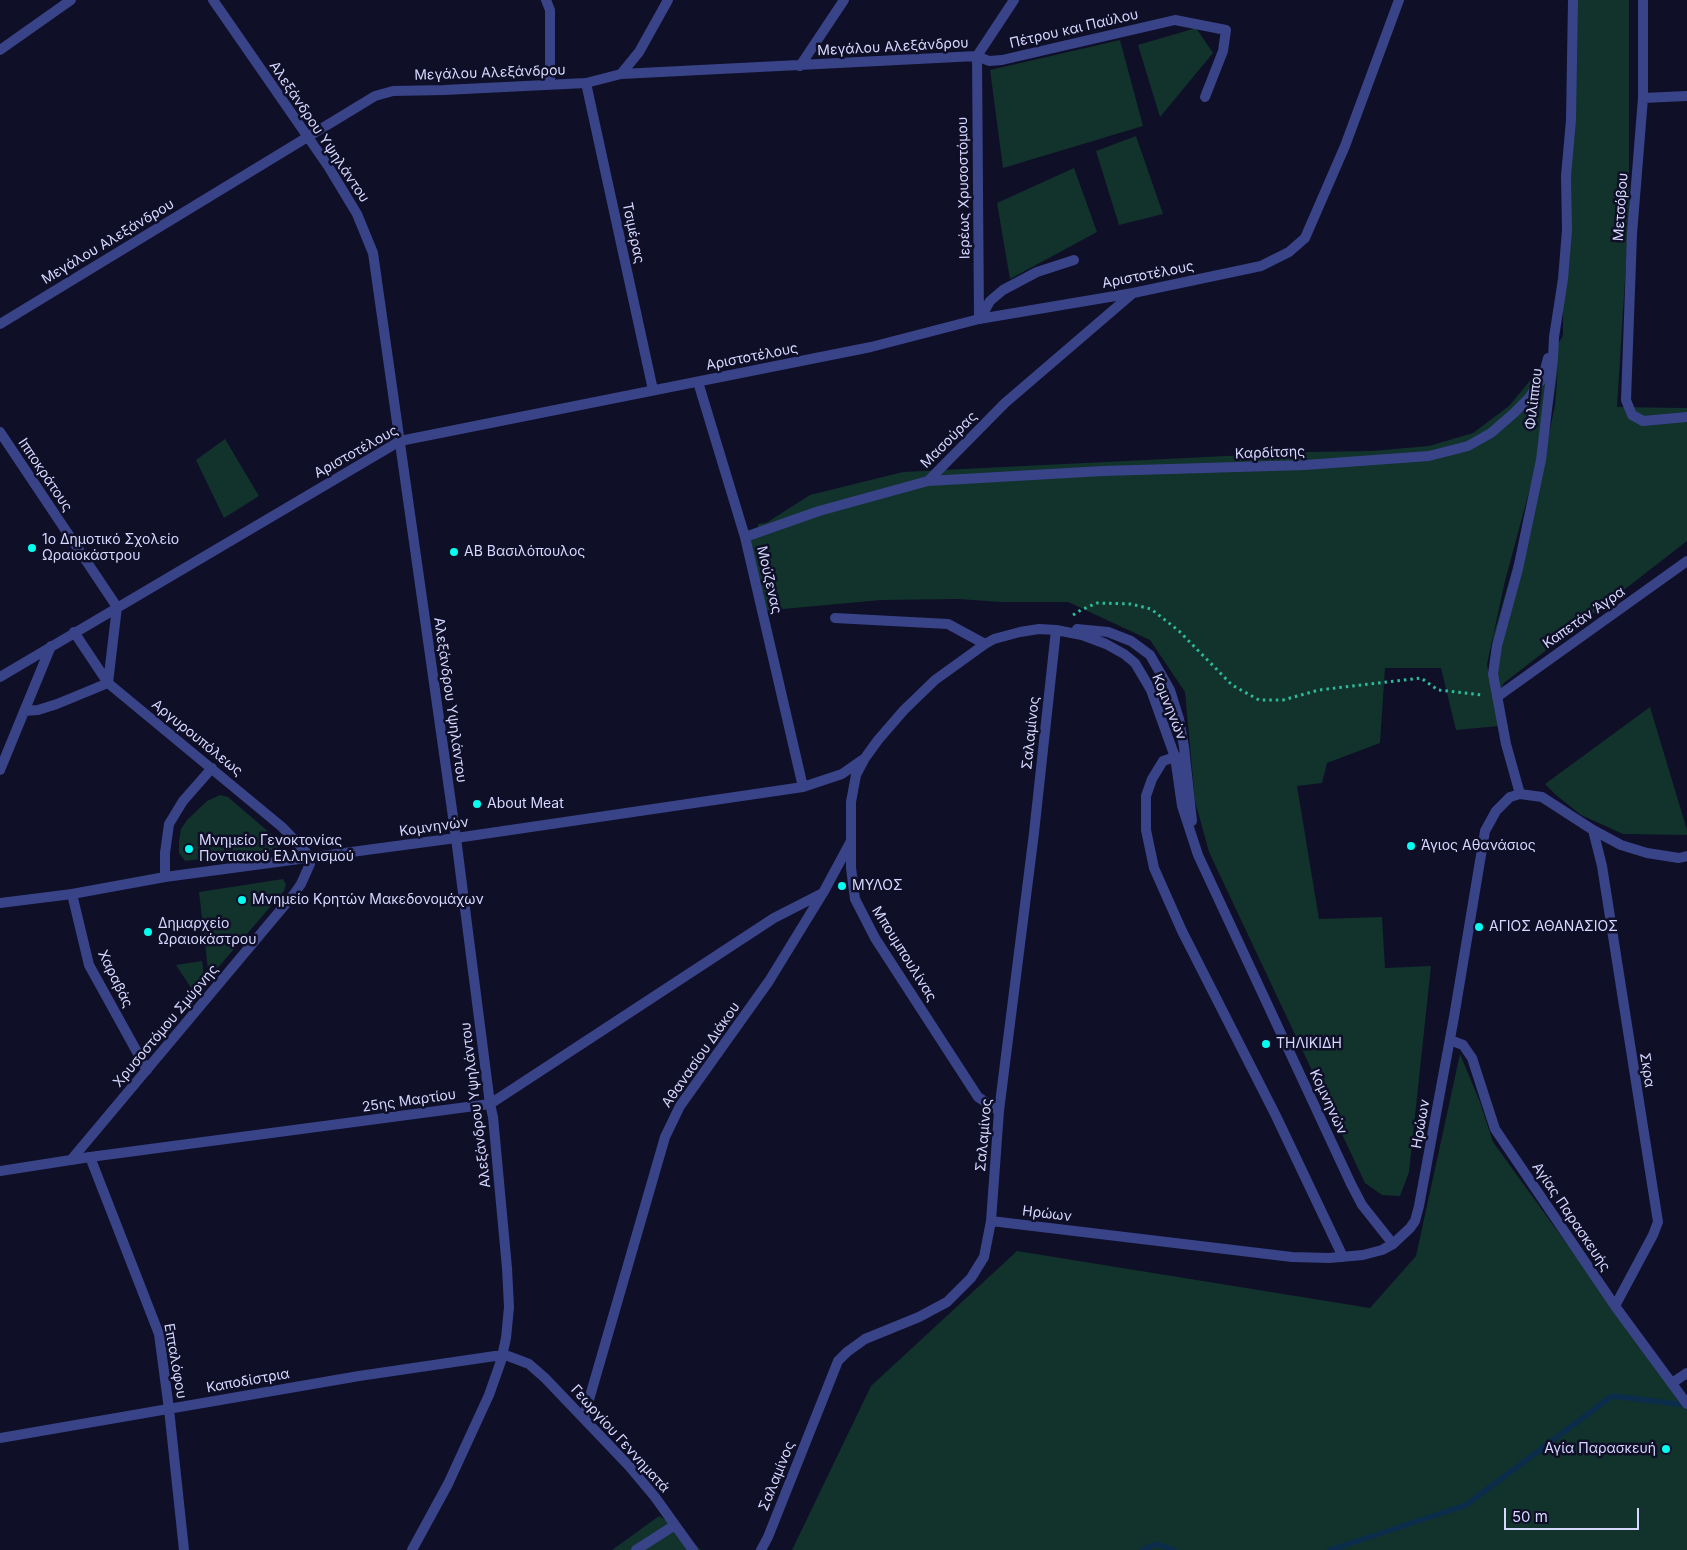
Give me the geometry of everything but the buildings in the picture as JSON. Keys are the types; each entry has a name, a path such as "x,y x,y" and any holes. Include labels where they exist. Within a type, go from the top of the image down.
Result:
{"street":[{"path":"0,50 71,0"},
{"name":"Αλεξάνδρου Υψηλάντου","path":"213,0 308,138 357,214 373,253 456,838 493,1117 508,1288 507,1331 502,1356 489,1395 440,1499 412,1550"},
{"path":"546,0 550,10 550,84"},
{"path":"621,74 639,52 668,0"},
{"path":"800,66 844,0"},
{"name":"Μεγάλου Αλεξάνδρου","path":"0,324 375,96 393,91 586,83 621,74 977,56 1014,0"},
{"name":"Αριστοτέλους","path":"0,677 400,441 871,347 979,319 1133,293 1261,266 1289,252 1305,238 1345,146 1399,0"},
{"name":"Φιλίππου","path":"1520,794 1506,744 1493,674 1497,646 1518,569 1541,460 1554,337 1563,280 1567,230 1566,176 1571,120 1573,0"},
{"name":"Μετσόβου","path":"1643,0 1643,98 1632,234 1626,400 1632,415 1643,421 1687,417"},
{"name":"Πέτρου και Παύλου","path":"977,56 989,61 1002,60 1175,20 1226,30 1224,51 1205,97"},
{"name":"Ιερέως Χρυσοστόμου","path":"977,56 979,319"},
{"name":"Τσιμέρας","path":"586,83 653,390"},
{"path":"1643,98 1687,96"},
{"path":"979,319 990,301 1003,290 1037,272 1074,260"},
{"name":"Μασούρας","path":"745,537 819,511 928,481 1005,403 1133,293"},
{"name":"Καρδίτσης","path":"928,481 1103,471 1305,465 1429,456 1468,446 1491,433 1514,414 1529,398 1543,377 1554,337"},
{"name":"Μούζενας","path":"698,382 745,537 803,787"},
{"name":"Ιπποκράτους","path":"0,432 117,607"},
{"name":"Καπετάν Άγρα","path":"1497,697 1687,561"},
{"path":"24,711 38,710 57,704 108,683 117,607"},
{"path":"835,618 948,624 985,644"},
{"name":"Μπουμπουλίνας","path":"999,1111 978,1097 876,938 855,899 851,868 851,802 856,776 865,758 884,732 936,680 985,644 1020,632 1039,629 1056,630"},
{"name":"Κομνηνών","path":"1056,630 1083,629 1108,632 1131,642 1150,656 1170,690 1179,719 1180,758 1198,855 1351,1184 1362,1205 1394,1244"},
{"name":"Κομνηνών","path":"1056,630 1082,635 1106,644 1135,663 1151,690 1180,758"},
{"name":"Σαλαμίνος","path":"761,1550 768,1537 838,1361 846,1352 865,1339 918,1317 947,1302 971,1278 984,1257 991,1221 999,1111 1035,824 1056,630"},
{"name":"Αργυρουπόλεως","path":"74,632 108,683 282,827 302,847 310,859"},
{"path":"0,770 51,646"},
{"name":"Κομνηνών","path":"0,903 803,787 842,774 865,758"},
{"path":"1180,758 1163,761 1152,779 1146,796 1146,830 1154,868 1182,930 1276,1116 1343,1257"},
{"path":"166,878 165,853 170,824 183,801 212,768"},
{"path":"1520,794 1542,797 1593,830 1621,845 1647,853 1679,858 1687,856"},
{"name":"Ηρώων","path":"991,1221 1292,1258 1343,1257 1373,1253 1394,1244 1410,1228 1419,1206 1450,1040 1485,831 1496,811 1510,798 1520,794"},
{"name":"Σκρα","path":"1593,830 1602,866 1658,1222 1615,1306"},
{"name":"Αθανασίου Διάκου","path":"584,1417 665,1137 680,1106 769,981 823,894 851,842"},
{"name":"Χρυσοστόμου Σμύρνης","path":"71,1160 294,894 308,871 310,859"},
{"name":"Χαραβάς","path":"72,894 89,965 147,1070"},
{"name":"25ης Μαρτίου","path":"0,1171 90,1157 490,1104 774,918 823,894"},
{"name":"Αγίας Παρασκευής","path":"1450,1040 1463,1046 1468,1051 1476,1067 1495,1129 1615,1306 1686,1402"},
{"name":"Επταλόφου","path":"90,1157 156,1325 169,1409 184,1550"},
{"name":"Γεωργίου Γεννηματά","path":"502,1356 520,1359 529,1364 584,1417 641,1480 674,1525"},
{"name":"Καποδίστρια","path":"0,1438 359,1376 502,1356"},
{"path":"1672,1383 1687,1373"},
{"path":"636,1550 674,1525 693,1550"}],"path":[{"path":"1056,630 1081,610 1097,603 1131,604 1151,610 1180,631 1232,685 1259,700 1283,700 1319,690 1421,678 1438,690 1497,697"}],"green space":[{"path":"1573,0 1629,0 1629,217 1617,407 1687,408 1687,541 1504,683 1497,697 1490,662 1493,637 1544,458 1555,405 1558,369 1553,403 1505,581 1487,664 1499,726 1456,730 1441,668 1385,668 1380,743 1327,763 1322,783 1297,786 1319,919 1382,917 1385,968 1431,966 1409,1172 1400,1196 1382,1195 1365,1183 1209,852 1195,801 1185,692 1150,640 1068,602 1001,602 958,599 881,600 761,611 745,537 758,528 758,524 766,523 810,495 903,472 1307,452 1372,451 1429,446 1473,433 1509,406 1544,364 1563,336 1563,279"},
{"path":"1196,28 1213,53 1160,117 1138,45"},
{"path":"1120,40 1143,126 1003,168 990,70"},
{"path":"1136,136 1163,214 1119,225 1096,151"},
{"path":"1074,168 1097,232 1010,279 997,203"},
{"path":"225,439 259,496 224,518 196,460"},
{"path":"1650,707 1687,835 1623,834 1581,815 1545,784"},
{"path":"220,795 228,797 278,840 280,844 277,849 247,854 240,850 214,854 208,858 185,861 179,853 181,829 187,820 207,801"},
{"path":"283,879 286,884 284,891 209,978 199,892"},
{"path":"202,961 205,983 195,994 176,965"},
{"path":"1460,1054 1480,1102 1493,1142 1687,1410 1687,1550 792,1550 871,1386 1017,1251 1370,1308 1416,1256"},
{"path":"659,1516 675,1525 701,1550 612,1550"}],"waterway":[{"path":"1330,1550 1466,1505 1612,1396 1686,1405"},
{"path":"1142,1550 1156,1544 1174,1550"}],"place":[{"name":"1ο Δημοτικό Σχολείο Ωραιοκάστρου","path":"32,548"},
{"name":"ΑΒ Βασιλόπουλος","path":"454,552"},
{"name":"About Meat","path":"477,804"},
{"name":"Άγιος Αθανάσιος","path":"1411,846"},
{"name":"Μνημείο Γενοκτονίας Ποντιακού Ελληνισμού","path":"189,849"},
{"name":"ΜΥΛΟΣ","path":"842,886"},
{"name":"Μνημείο Κρητών Μακεδονομάχων","path":"242,900"},
{"name":"ΑΓΙΟΣ ΑΘΑΝΑΣΙΟΣ","path":"1479,927"},
{"name":"Δημαρχείο Ωραιοκάστρου","path":"148,932"},
{"name":"ΤΗΛΙΚΙΔΗ","path":"1266,1044"},
{"name":"Αγία Παρασκευή","path":"1666,1449"}]}
